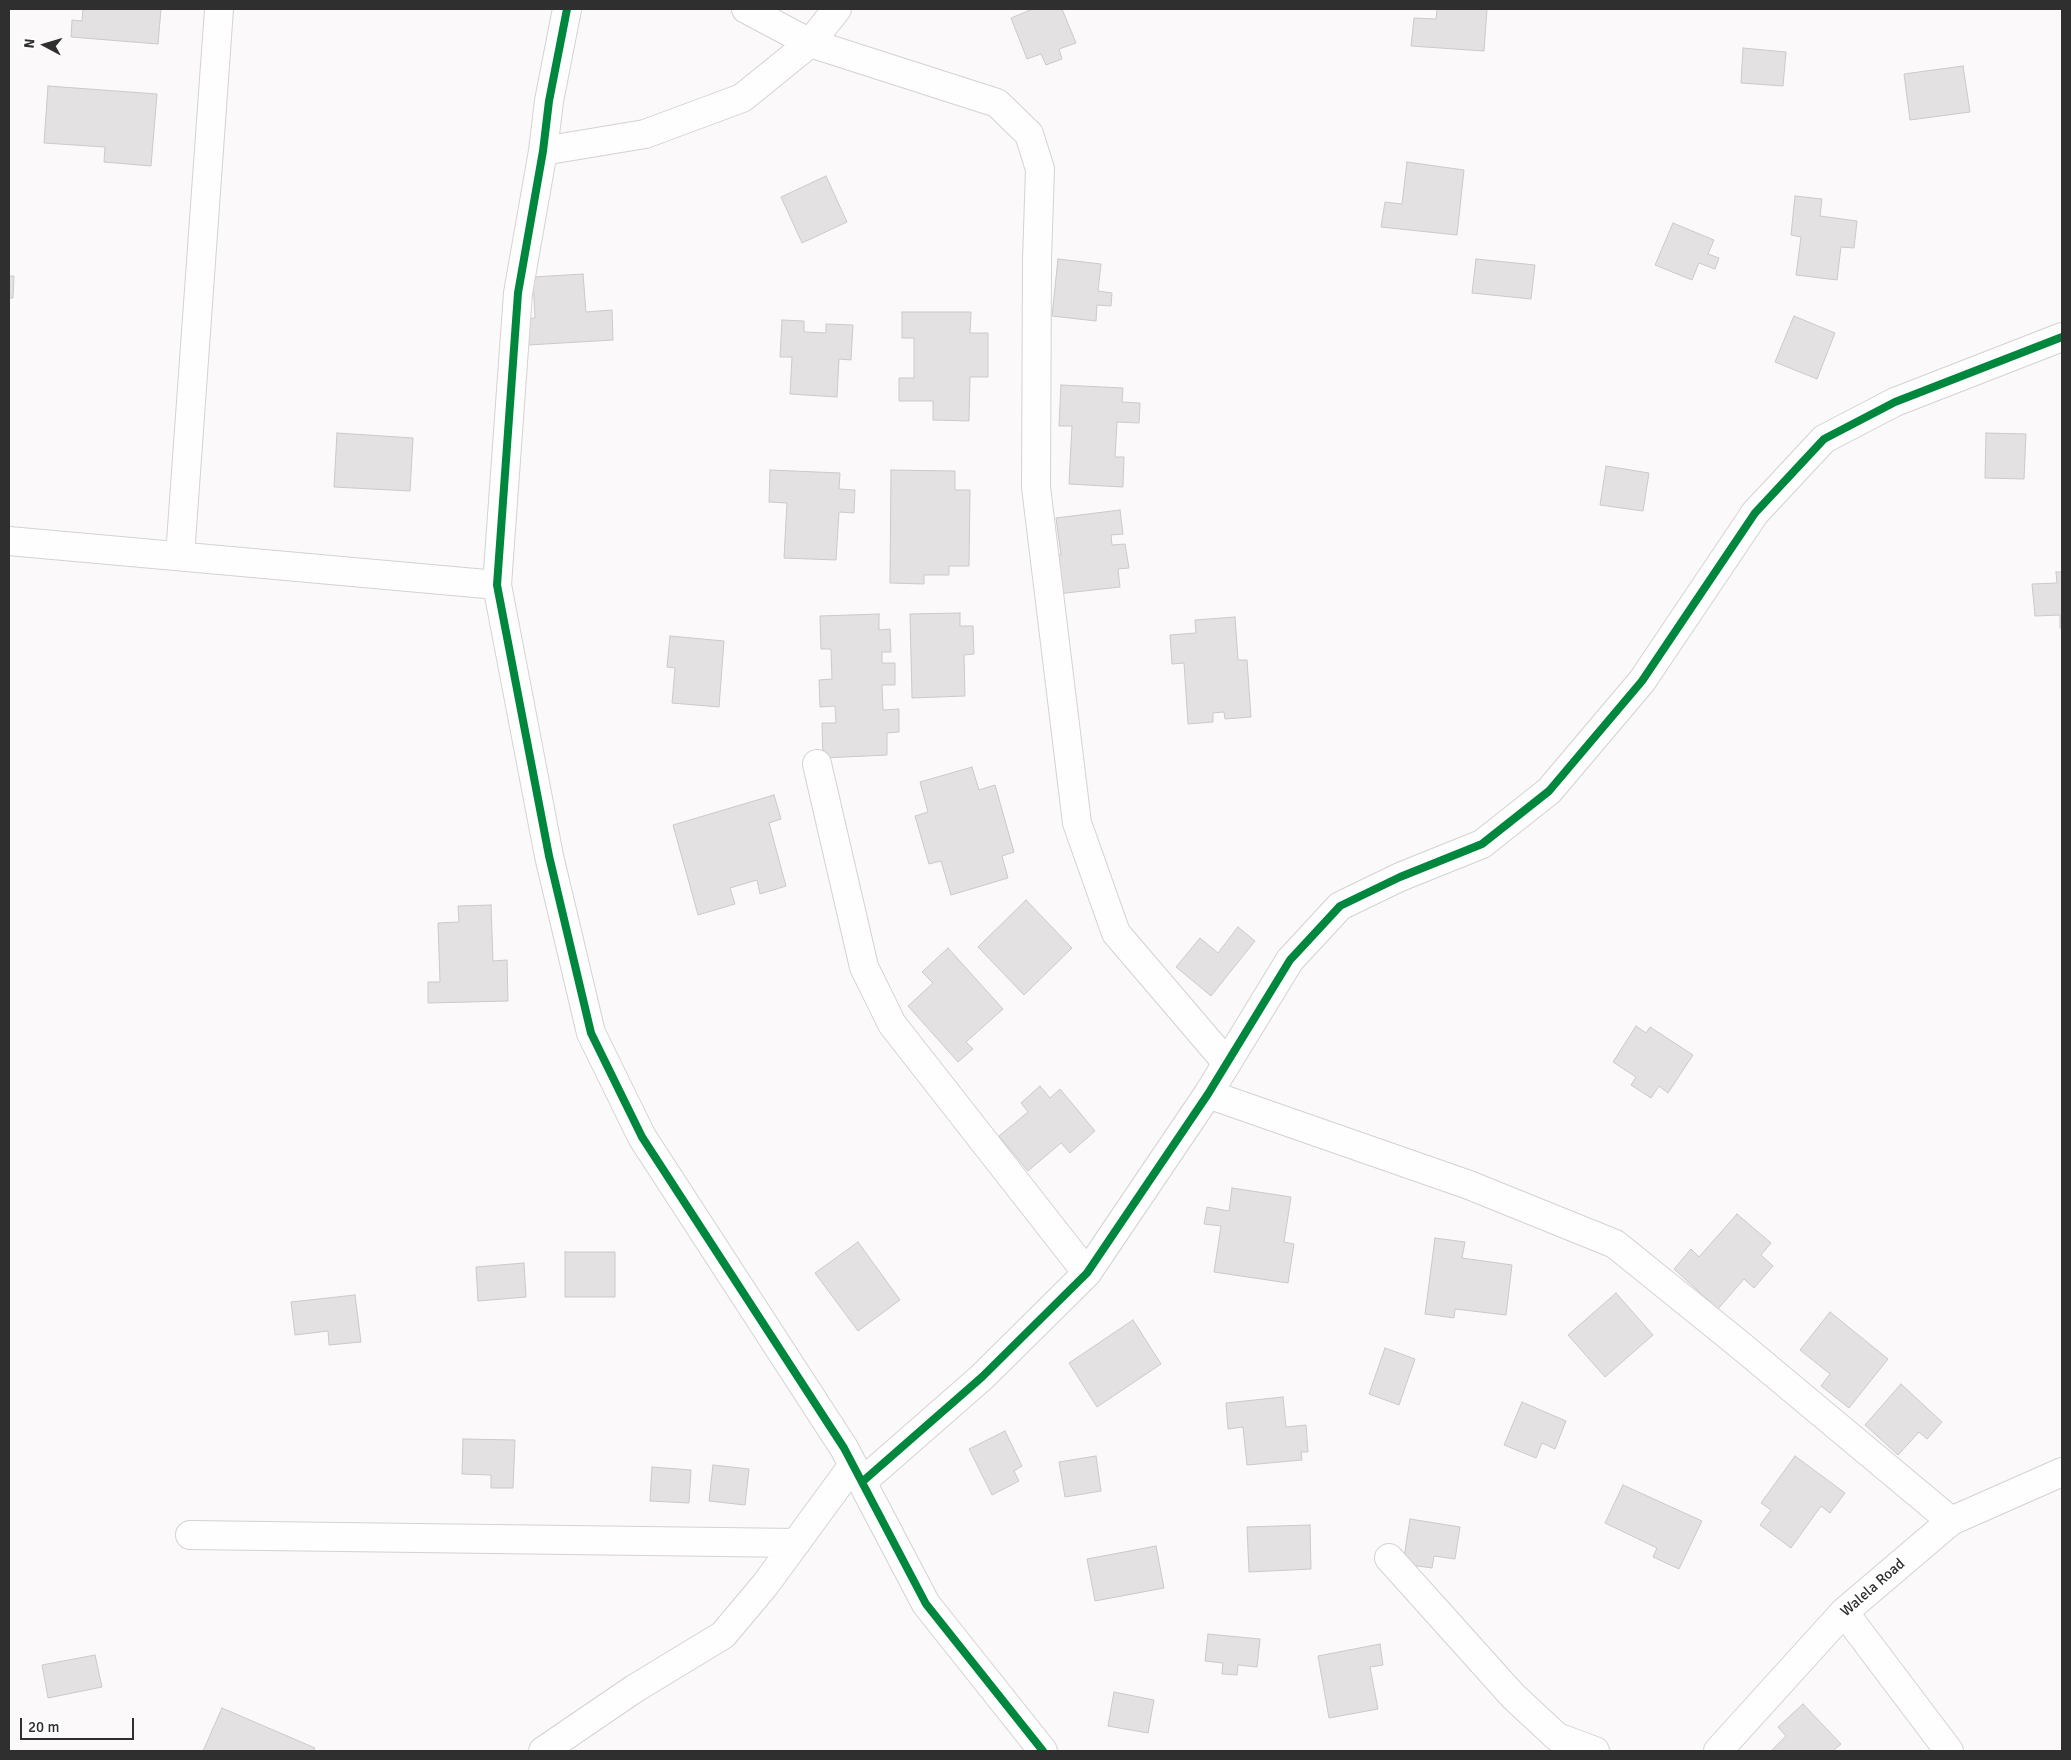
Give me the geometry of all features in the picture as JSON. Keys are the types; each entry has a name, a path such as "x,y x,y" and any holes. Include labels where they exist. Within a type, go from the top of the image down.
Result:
{"street":[{"path":"180,556 219,9"},
{"path":"567,9 549,101 543,151 518,293 497,585 549,856 591,1033 642,1137 844,1448 926,1604 1043,1751"},
{"path":"746,9 810,43 996,103 1029,134 1040,168 1037,260 1036,486 1077,823 1116,932 1227,1063"},
{"path":"543,151 645,134 742,98 810,43 837,9"},
{"path":"543,1751 634,1689 723,1635 796,1543 857,1474 982,1376 1087,1273 1208,1094 1290,960 1340,906 1400,877 1482,844 1549,790 1642,680 1755,513 1824,439 1896,402 2062,337"},
{"path":"9,541 497,585"},
{"path":"817,764 864,967 892,1024 1087,1273"},
{"path":"1208,1094 1469,1185 1615,1244 1740,1345 1950,1520"},
{"name":"Walela Road","path":"1718,1751 1844,1612 1950,1520 2062,1472"},
{"path":"190,1535 796,1543"},
{"path":"1389,1558 1513,1696 1538,1720 1557,1737 1595,1751"},
{"path":"1844,1612 1948,1751"}],"building":[{"path":"83,9 161,9 158,44 71,37 72,20 82,21"},
{"path":"1033,9 1062,9 1076,43 1059,49 1062,59 1046,65 1041,54 1027,59 1011,18"},
{"path":"1437,9 1487,9 1484,51 1411,46 1414,18 1436,19"},
{"path":"1743,48 1786,52 1783,86 1741,83"},
{"path":"1963,66 1970,112 1910,120 1904,74"},
{"path":"48,86 157,94 151,166 104,162 105,147 44,143"},
{"path":"1407,162 1464,170 1457,235 1381,227 1385,202 1402,204"},
{"path":"826,176 847,222 802,243 781,197"},
{"path":"1795,196 1822,199 1820,216 1857,221 1854,248 1841,247 1837,280 1796,275 1801,237 1791,235"},
{"path":"1673,223 1714,240 1708,254 1719,258 1715,269 1699,263 1692,280 1655,265"},
{"path":"1058,259 1101,264 1098,291 1112,293 1111,306 1097,305 1096,321 1052,316"},
{"path":"1476,259 1535,265 1531,299 1472,293"},
{"path":"583,274 586,312 612,310 613,340 528,345 526,319 535,318 533,277"},
{"path":"9,276 14,276 13,298 9,298"},
{"path":"902,312 971,312 970,333 988,333 988,377 970,377 969,421 933,420 933,401 899,401 899,378 914,378 914,338 902,338"},
{"path":"1794,316 1835,333 1817,379 1775,362"},
{"path":"782,320 804,321 804,332 826,333 826,324 853,325 851,360 839,359 837,397 790,394 792,357 780,357"},
{"path":"1061,385 1123,388 1122,402 1140,403 1139,423 1117,422 1115,457 1124,457 1123,487 1069,484 1072,426 1059,426"},
{"path":"337,433 413,438 410,491 334,487"},
{"path":"1986,433 2026,434 2024,479 1985,478"},
{"path":"1606,466 1649,473 1643,511 1600,505"},
{"path":"770,470 840,473 839,489 855,490 854,513 839,512 836,560 784,558 787,503 769,502"},
{"path":"891,470 955,471 955,490 970,490 969,566 949,566 949,575 924,575 924,584 890,583"},
{"path":"1120,510 1123,534 1111,535 1112,545 1125,544 1129,568 1118,569 1120,587 1057,594 1052,556 1061,555 1056,518"},
{"path":"2056,572 2062,572 2062,628 2060,628 2060,615 2035,616 2032,584 2057,583"},
{"path":"960,613 960,626 973,626 974,654 964,655 965,696 912,698 910,614"},
{"path":"879,614 879,630 890,629 891,652 882,652 882,663 895,663 895,685 882,685 883,710 899,709 899,732 887,733 887,755 823,758 822,723 836,723 835,706 820,707 819,680 832,679 831,649 821,649 820,616"},
{"path":"1235,617 1238,660 1247,660 1251,717 1225,719 1224,712 1213,713 1213,722 1188,724 1184,663 1172,664 1170,635 1196,633 1195,620"},
{"path":"670,636 724,641 719,707 672,703 675,668 667,667"},
{"path":"972,767 979,790 995,785 1014,852 1002,856 1008,878 951,895 941,861 929,864 915,816 928,812 920,782"},
{"path":"774,795 781,819 769,823 786,886 760,894 757,880 730,888 735,904 698,915 673,825"},
{"path":"1026,900 1072,948 1024,995 978,947"},
{"path":"491,905 493,961 507,960 508,1001 428,1003 428,982 440,982 438,923 459,922 458,906"},
{"path":"1238,927 1255,941 1211,996 1176,967 1200,938 1218,953"},
{"path":"948,948 1003,1009 966,1042 973,1049 958,1062 908,1006 933,983 922,972"},
{"path":"1636,1026 1646,1033 1650,1027 1693,1055 1668,1093 1659,1086 1651,1098 1631,1085 1636,1077 1613,1062"},
{"path":"1040,1086 1050,1098 1060,1089 1095,1131 1070,1153 1061,1143 1028,1171 999,1136 1028,1112 1021,1103"},
{"path":"1232,1188 1291,1197 1284,1242 1294,1244 1288,1283 1214,1272 1221,1226 1204,1224 1207,1207 1229,1211"},
{"path":"1737,1214 1771,1243 1761,1255 1773,1266 1754,1288 1744,1279 1718,1309 1674,1269 1691,1249 1699,1257"},
{"path":"1435,1238 1465,1242 1462,1258 1512,1265 1506,1315 1455,1309 1454,1318 1425,1314"},
{"path":"858,1242 900,1300 858,1331 815,1273"},
{"path":"565,1252 615,1252 615,1297 565,1297"},
{"path":"524,1263 526,1297 478,1301 476,1267"},
{"path":"1616,1293 1653,1335 1605,1377 1568,1335"},
{"path":"355,1295 361,1342 329,1345 328,1331 295,1335 291,1302"},
{"path":"1830,1312 1888,1359 1849,1408 1821,1386 1830,1374 1800,1350"},
{"path":"1133,1320 1161,1364 1097,1407 1069,1363"},
{"path":"1385,1348 1415,1359 1399,1405 1369,1394"},
{"path":"1901,1384 1942,1422 1927,1439 1919,1432 1898,1455 1865,1425"},
{"path":"1283,1397 1286,1427 1306,1425 1308,1452 1301,1452 1302,1460 1247,1465 1243,1427 1228,1429 1226,1403"},
{"path":"1522,1402 1566,1421 1555,1449 1542,1443 1536,1458 1504,1445"},
{"path":"1005,1431 1022,1466 1014,1471 1019,1481 992,1495 969,1449"},
{"path":"463,1439 515,1440 513,1488 491,1488 491,1475 462,1474"},
{"path":"1096,1456 1101,1491 1065,1497 1059,1462"},
{"path":"1795,1456 1845,1493 1830,1513 1821,1506 1791,1548 1760,1525 1771,1510 1761,1503"},
{"path":"713,1465 749,1469 745,1505 709,1501"},
{"path":"652,1467 691,1470 689,1503 650,1501"},
{"path":"1623,1485 1702,1521 1679,1569 1653,1557 1657,1548 1605,1523"},
{"path":"1410,1519 1460,1527 1455,1559 1434,1556 1432,1568 1403,1564"},
{"path":"1310,1525 1311,1569 1249,1572 1247,1527"},
{"path":"1156,1546 1164,1588 1095,1601 1087,1559"},
{"path":"1208,1634 1260,1639 1257,1667 1238,1665 1237,1675 1222,1674 1223,1663 1205,1661"},
{"path":"1380,1644 1383,1665 1370,1667 1378,1709 1329,1718 1318,1656"},
{"path":"95,1655 102,1687 48,1698 42,1665"},
{"path":"1114,1692 1154,1700 1148,1733 1108,1726"},
{"path":"1803,1704 1841,1744 1833,1751 1771,1751 1786,1736 1778,1727"},
{"path":"222,1708 315,1748 313,1751 203,1751"}],"cycle path":[{"path":"567,9 549,101 543,151 518,293 497,585 549,856 591,1033 642,1137 844,1448 926,1604 1043,1751"},
{"path":"862,1482 982,1377 1087,1273 1208,1094 1290,960 1340,906 1400,877 1482,844 1549,791 1642,681 1755,513 1824,439 1895,402 2062,337"}]}
